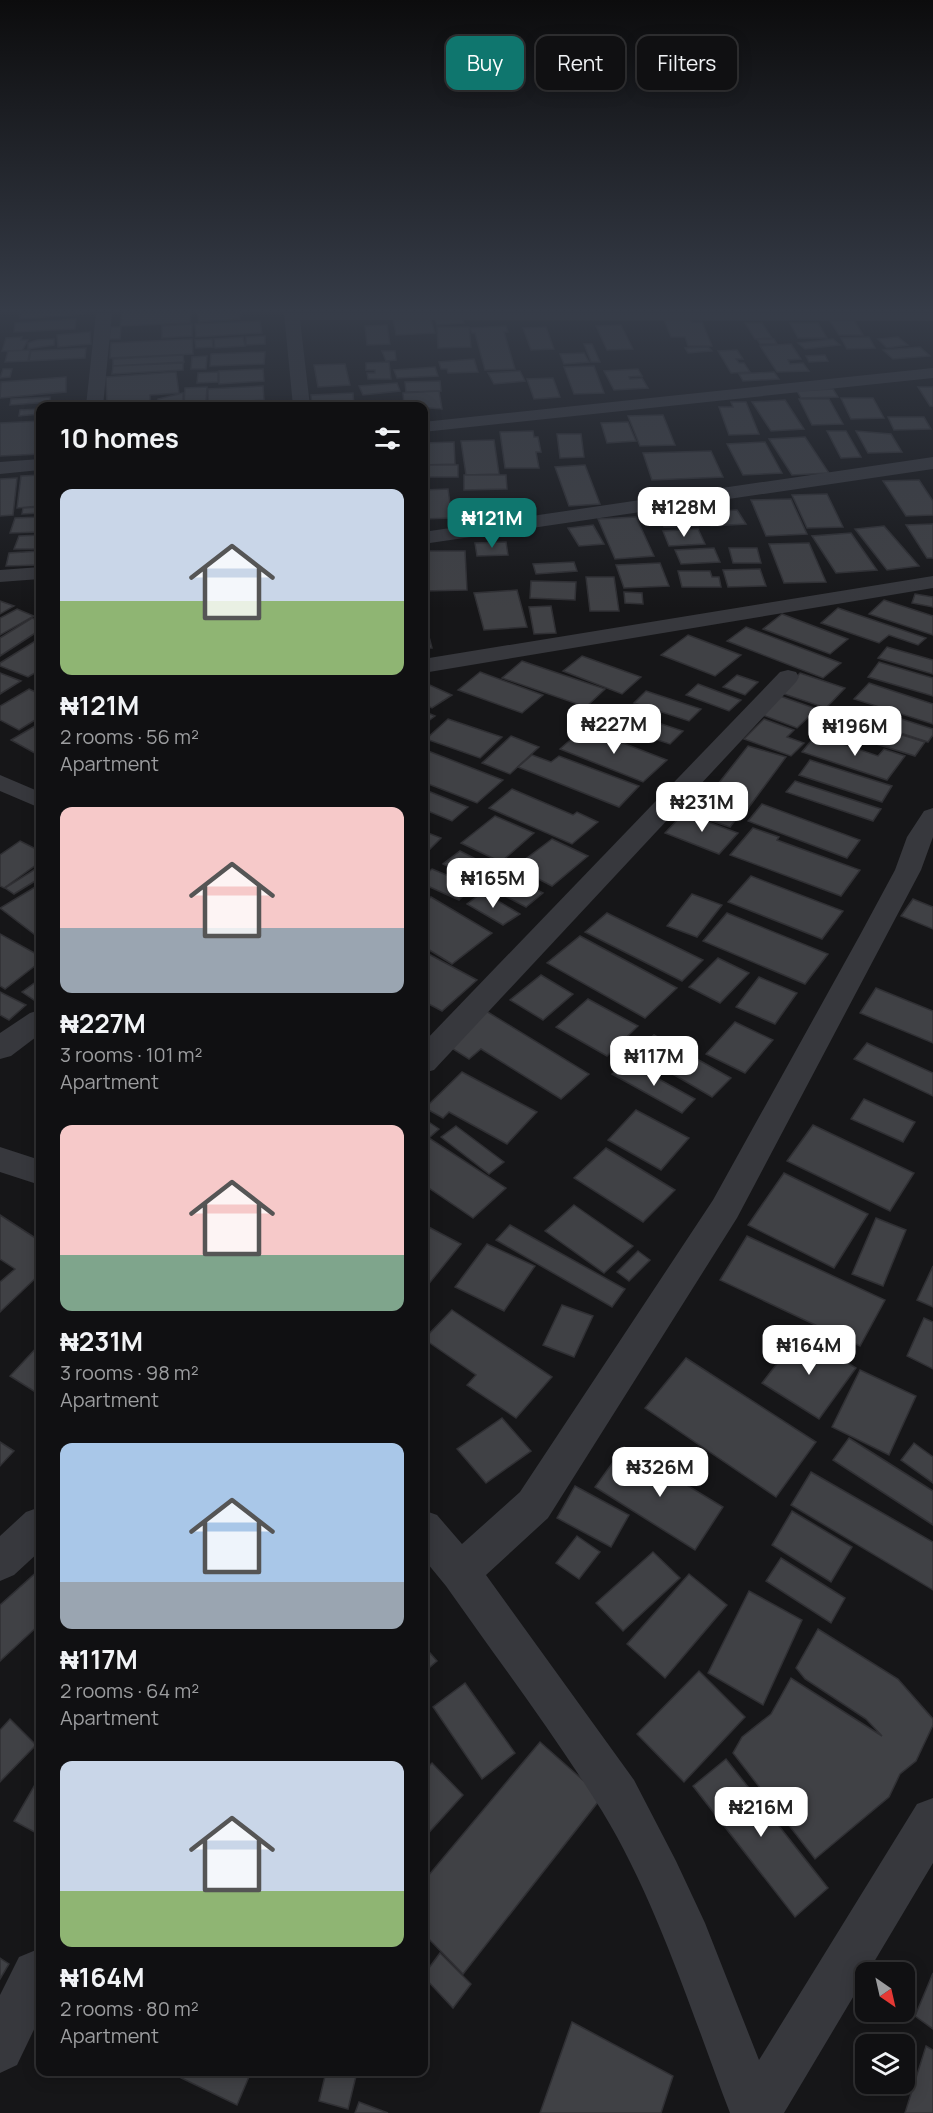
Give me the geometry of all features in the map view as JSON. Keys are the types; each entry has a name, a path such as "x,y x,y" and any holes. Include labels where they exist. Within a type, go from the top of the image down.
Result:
{"street":[{"path":"428,426 568,412"},
{"path":"428,537 933,463"},
{"path":"0,468 36,465"},
{"path":"4,576 36,573"},
{"path":"4,576 36,588"},
{"path":"428,665 933,582"},
{"path":"428,1057 789,677"},
{"path":"0,782 36,799"},
{"path":"460,1572 534,1505 725,1209 874,935 908,870 920,837 933,816"},
{"path":"0,1048 36,1023"},
{"path":"0,1159 36,1172"},
{"path":"0,1562 36,1529"},
{"path":"428,1534 460,1572 618,1796 660,1876 688,1940 755,2113"},
{"path":"755,2113 933,1820"},
{"path":"0,2048 36,1974"}],"building":[{"path":"20,412 36,412 36,414 19,416"},
{"path":"721,412 750,412 759,434 729,435"},
{"path":"758,412 793,412 804,429 771,431"},
{"path":"805,412 836,412 843,424 812,425"},
{"path":"847,412 880,412 884,418 851,419"},
{"path":"663,415 675,445 640,446 628,416"},
{"path":"888,417 924,417 931,429 894,430"},
{"path":"36,421 36,454 0,456 0,423"},
{"path":"628,422 636,441 607,443 601,423"},
{"path":"533,431 534,437 538,437 541,452 536,452 539,468 505,468 500,432"},
{"path":"827,431 846,431 861,457 841,458"},
{"path":"856,431 891,434 902,452 868,453"},
{"path":"557,434 581,434 584,457 560,458"},
{"path":"805,437 829,473 792,475 769,439"},
{"path":"494,440 499,474 466,475 461,441"},
{"path":"454,442 455,464 428,465 428,443"},
{"path":"765,442 782,473 743,475 727,444"},
{"path":"711,451 723,477 652,480 643,453"},
{"path":"428,465 458,465 458,477 428,477"},
{"path":"585,465 600,504 569,506 555,467"},
{"path":"36,475 36,506 17,508 21,476"},
{"path":"464,475 506,475 507,489 464,490"},
{"path":"17,478 13,515 0,516 0,479"},
{"path":"919,480 933,501 933,515 906,516 883,481"},
{"path":"448,489 452,518 428,519 428,490"},
{"path":"827,494 843,527 807,528 792,495"},
{"path":"791,499 807,534 766,536 751,500"},
{"path":"36,507 36,513 22,514 23,508"},
{"path":"737,510 746,524 711,526 703,512"},
{"path":"693,511 698,526 664,527 659,513"},
{"path":"36,517 36,532 10,533 15,518"},
{"path":"636,517 654,556 615,559 598,519"},
{"path":"933,524 933,558 927,558 906,525"},
{"path":"593,525 604,544 579,546 568,528"},
{"path":"884,526 919,566 887,570 855,529"},
{"path":"698,529 705,544 669,546 663,531"},
{"path":"851,533 877,570 836,573 812,536"},
{"path":"36,535 36,549 14,549 19,536"},
{"path":"506,542 508,555 477,556 475,543"},
{"path":"809,543 826,582 784,583 769,544"},
{"path":"714,548 720,562 681,564 675,550"},
{"path":"729,548 757,548 761,563 733,563"},
{"path":"36,551 36,565 6,566 9,553"},
{"path":"428,551 465,551 467,590 428,591"},
{"path":"574,562 577,571 536,574 533,564"},
{"path":"660,563 669,586 624,588 616,565"},
{"path":"760,569 766,586 728,587 723,570"},
{"path":"678,571 710,571 712,577 719,577 721,587 682,587"},
{"path":"586,577 614,577 619,611 590,611"},
{"path":"531,581 576,582 575,600 530,598"},
{"path":"517,590 527,627 484,630 474,593"},
{"path":"624,592 642,593 643,604 625,603"},
{"path":"915,594 933,597 933,607 912,603"},
{"path":"884,600 933,616 933,635 869,614"},
{"path":"0,601 14,606 0,614"},
{"path":"551,606 556,633 534,634 529,607"},
{"path":"838,608 926,638 918,645 889,635 879,643 821,623"},
{"path":"17,609 34,616 0,635 0,618"},
{"path":"782,614 848,639 830,654 763,629"},
{"path":"32,618 36,620 36,633 0,656 0,638"},
{"path":"746,627 841,663 823,678 727,641"},
{"path":"428,633 432,648 428,648"},
{"path":"688,635 741,655 715,676 661,655"},
{"path":"36,640 36,672 28,677 0,666 0,663"},
{"path":"887,647 933,660 933,674 878,658"},
{"path":"582,656 641,677 622,694 563,671"},
{"path":"522,661 605,689 586,707 502,678"},
{"path":"879,662 933,678 933,696 868,677"},
{"path":"480,672 543,695 522,713 458,690"},
{"path":"0,673 21,681 0,694"},
{"path":"800,673 845,688 826,708 781,693"},
{"path":"737,675 758,682 745,695 723,687"},
{"path":"869,683 933,704 933,724 854,699"},
{"path":"428,684 452,695 432,708 428,706"},
{"path":"698,684 741,700 729,711 686,695"},
{"path":"29,689 36,692 36,719 19,730 0,720 0,706"},
{"path":"646,691 701,709 689,721 634,703"},
{"path":"780,696 817,709 797,728 760,714"},
{"path":"428,713 435,716 428,721"},
{"path":"628,713 683,731 670,744 616,727"},
{"path":"836,714 925,742 915,756 825,728"},
{"path":"892,716 933,729 933,735 928,742 882,727"},
{"path":"448,719 502,737 480,758 428,740"},
{"path":"764,719 794,730 787,737 804,743 791,756 744,739"},
{"path":"36,725 36,754 11,740"},
{"path":"584,728 667,760 643,782 560,749"},
{"path":"816,735 878,756 884,749 905,756 887,780 802,752"},
{"path":"511,736 539,747 510,774 482,763"},
{"path":"748,746 786,757 746,811 707,798"},
{"path":"428,751 503,780 477,803 428,784"},
{"path":"532,755 551,762 559,756 639,786 619,807 518,767"},
{"path":"810,760 892,786 882,802 799,775"},
{"path":"795,781 881,809 873,821 786,792"},
{"path":"512,789 573,815 577,812 598,822 572,844 489,808"},
{"path":"428,791 468,807 452,821 428,811"},
{"path":"689,803 737,818 730,827 682,811"},
{"path":"762,804 860,840 847,858 748,821"},
{"path":"684,813 738,833 719,854 665,833"},
{"path":"495,816 534,833 501,862 461,843"},
{"path":"753,828 779,837 777,840 860,870 841,896 730,855"},
{"path":"428,833 441,838 428,851"},
{"path":"552,839 588,856 552,886 515,867"},
{"path":"20,841 36,849 36,865 4,888 0,886 0,855"},
{"path":"460,851 543,893 526,907 443,864"},
{"path":"36,869 36,880 14,894 5,888"},
{"path":"432,869 473,886 459,900 428,886 428,873"},
{"path":"751,876 843,911 822,939 728,902"},
{"path":"36,886 36,933 34,934 0,908"},
{"path":"483,892 520,914 503,925 467,904"},
{"path":"692,894 722,905 697,937 667,926"},
{"path":"431,897 492,933 452,964 428,949 428,899"},
{"path":"913,899 933,907 933,929 901,916"},
{"path":"607,913 703,960 682,981 585,932"},
{"path":"727,913 828,954 805,984 703,941"},
{"path":"0,934 36,954 36,965 5,989 0,986"},
{"path":"580,936 677,988 645,1018 547,963"},
{"path":"428,954 477,980 442,1011 428,1004"},
{"path":"718,958 749,973 720,1003 689,987"},
{"path":"541,975 573,994 543,1020 510,1000"},
{"path":"759,977 797,993 775,1024 736,1007"},
{"path":"36,982 36,998 34,1000 22,992"},
{"path":"876,988 933,1011 933,1043 860,1013"},
{"path":"0,992 26,1005 9,1020 0,1015"},
{"path":"588,999 638,1026 607,1056 556,1027"},
{"path":"486,1011 589,1074 561,1099 481,1049 469,1059 445,1044"},
{"path":"735,1022 773,1040 745,1073 706,1054"},
{"path":"654,1035 731,1078 712,1097 635,1052"},
{"path":"867,1043 933,1073 933,1096 854,1059"},
{"path":"626,1061 695,1099 682,1113 612,1074"},
{"path":"462,1072 537,1112 507,1144 449,1112 443,1118 428,1110 428,1105"},
{"path":"864,1099 915,1122 903,1142 851,1119"},
{"path":"636,1110 689,1138 661,1170 608,1140"},
{"path":"428,1121 439,1129 429,1138 506,1188 473,1218 428,1187"},
{"path":"813,1125 914,1173 890,1211 787,1161"},
{"path":"456,1126 504,1162 489,1174 441,1137"},
{"path":"606,1148 675,1190 643,1222 574,1178"},
{"path":"784,1173 868,1214 834,1268 748,1225"},
{"path":"574,1205 633,1246 604,1273 545,1231"},
{"path":"0,1215 36,1238 36,1278 0,1312 0,1282 15,1269 0,1259"},
{"path":"876,1218 906,1230 883,1286 852,1274"},
{"path":"510,1225 625,1289 612,1307 496,1240"},
{"path":"428,1227 461,1244 428,1285"},
{"path":"747,1236 885,1300 860,1346 720,1280"},
{"path":"487,1244 535,1266 504,1311 455,1287"},
{"path":"638,1251 650,1260 629,1281 617,1272"},
{"path":"933,1266 933,1307 917,1300"},
{"path":"562,1305 593,1316 574,1357 543,1345"},
{"path":"452,1310 552,1377 516,1418 467,1385 476,1375 428,1342 428,1335"},
{"path":"924,1318 933,1322 933,1369 907,1356"},
{"path":"800,1334 856,1368 819,1419 762,1383"},
{"path":"36,1348 36,1392 10,1376"},
{"path":"686,1358 816,1442 776,1497 645,1408"},
{"path":"860,1370 916,1396 889,1455 832,1427"},
{"path":"502,1418 531,1451 486,1483 457,1449"},
{"path":"849,1438 933,1491 933,1525 833,1460"},
{"path":"0,1442 14,1451 0,1466"},
{"path":"914,1443 933,1457 933,1483 901,1460"},
{"path":"624,1447 723,1507 695,1550 595,1487"},
{"path":"811,1472 933,1542 933,1590 791,1505"},
{"path":"575,1486 629,1515 611,1547 557,1518"},
{"path":"792,1511 852,1547 831,1582 772,1545"},
{"path":"577,1536 600,1552 579,1579 556,1563"},
{"path":"653,1552 680,1578 623,1631 596,1603"},
{"path":"781,1558 845,1598 831,1623 766,1581"},
{"path":"36,1573 36,1628 0,1661 0,1605"},
{"path":"689,1574 727,1605 665,1678 627,1644"},
{"path":"749,1591 802,1620 763,1705 708,1673"},
{"path":"818,1629 898,1679 933,1719 933,1725 916,1761 900,1774 889,1797 815,1859 733,1753 742,1737 771,1714 791,1678 882,1736 866,1719 805,1679 796,1668"},
{"path":"428,1651 437,1661 428,1669"},
{"path":"699,1671 745,1717 684,1782 637,1734"},
{"path":"465,1683 515,1753 482,1779 433,1707"},
{"path":"10,1719 36,1745 0,1782 0,1730"},
{"path":"540,1742 602,1797 463,1974 428,1938 428,1876"},
{"path":"726,1759 828,1888 795,1917 693,1786"},
{"path":"432,1763 463,1795 428,1834 428,1767"},
{"path":"36,1783 36,1833 14,1821"},
{"path":"440,1953 471,1984 453,2008 428,1981 428,1969"},
{"path":"0,1958 9,1964 0,1979"},
{"path":"933,1973 933,2029 915,2016"},
{"path":"572,2022 673,2076 661,2113 540,2113"},
{"path":"926,2046 933,2050 933,2113 905,2113 911,2094 915,2094 915,2081"},
{"path":"177,2076 249,2076 237,2105"},
{"path":"325,2076 356,2076 348,2109 319,2101"},
{"path":"359,2102 388,2113 355,2113"}]}
